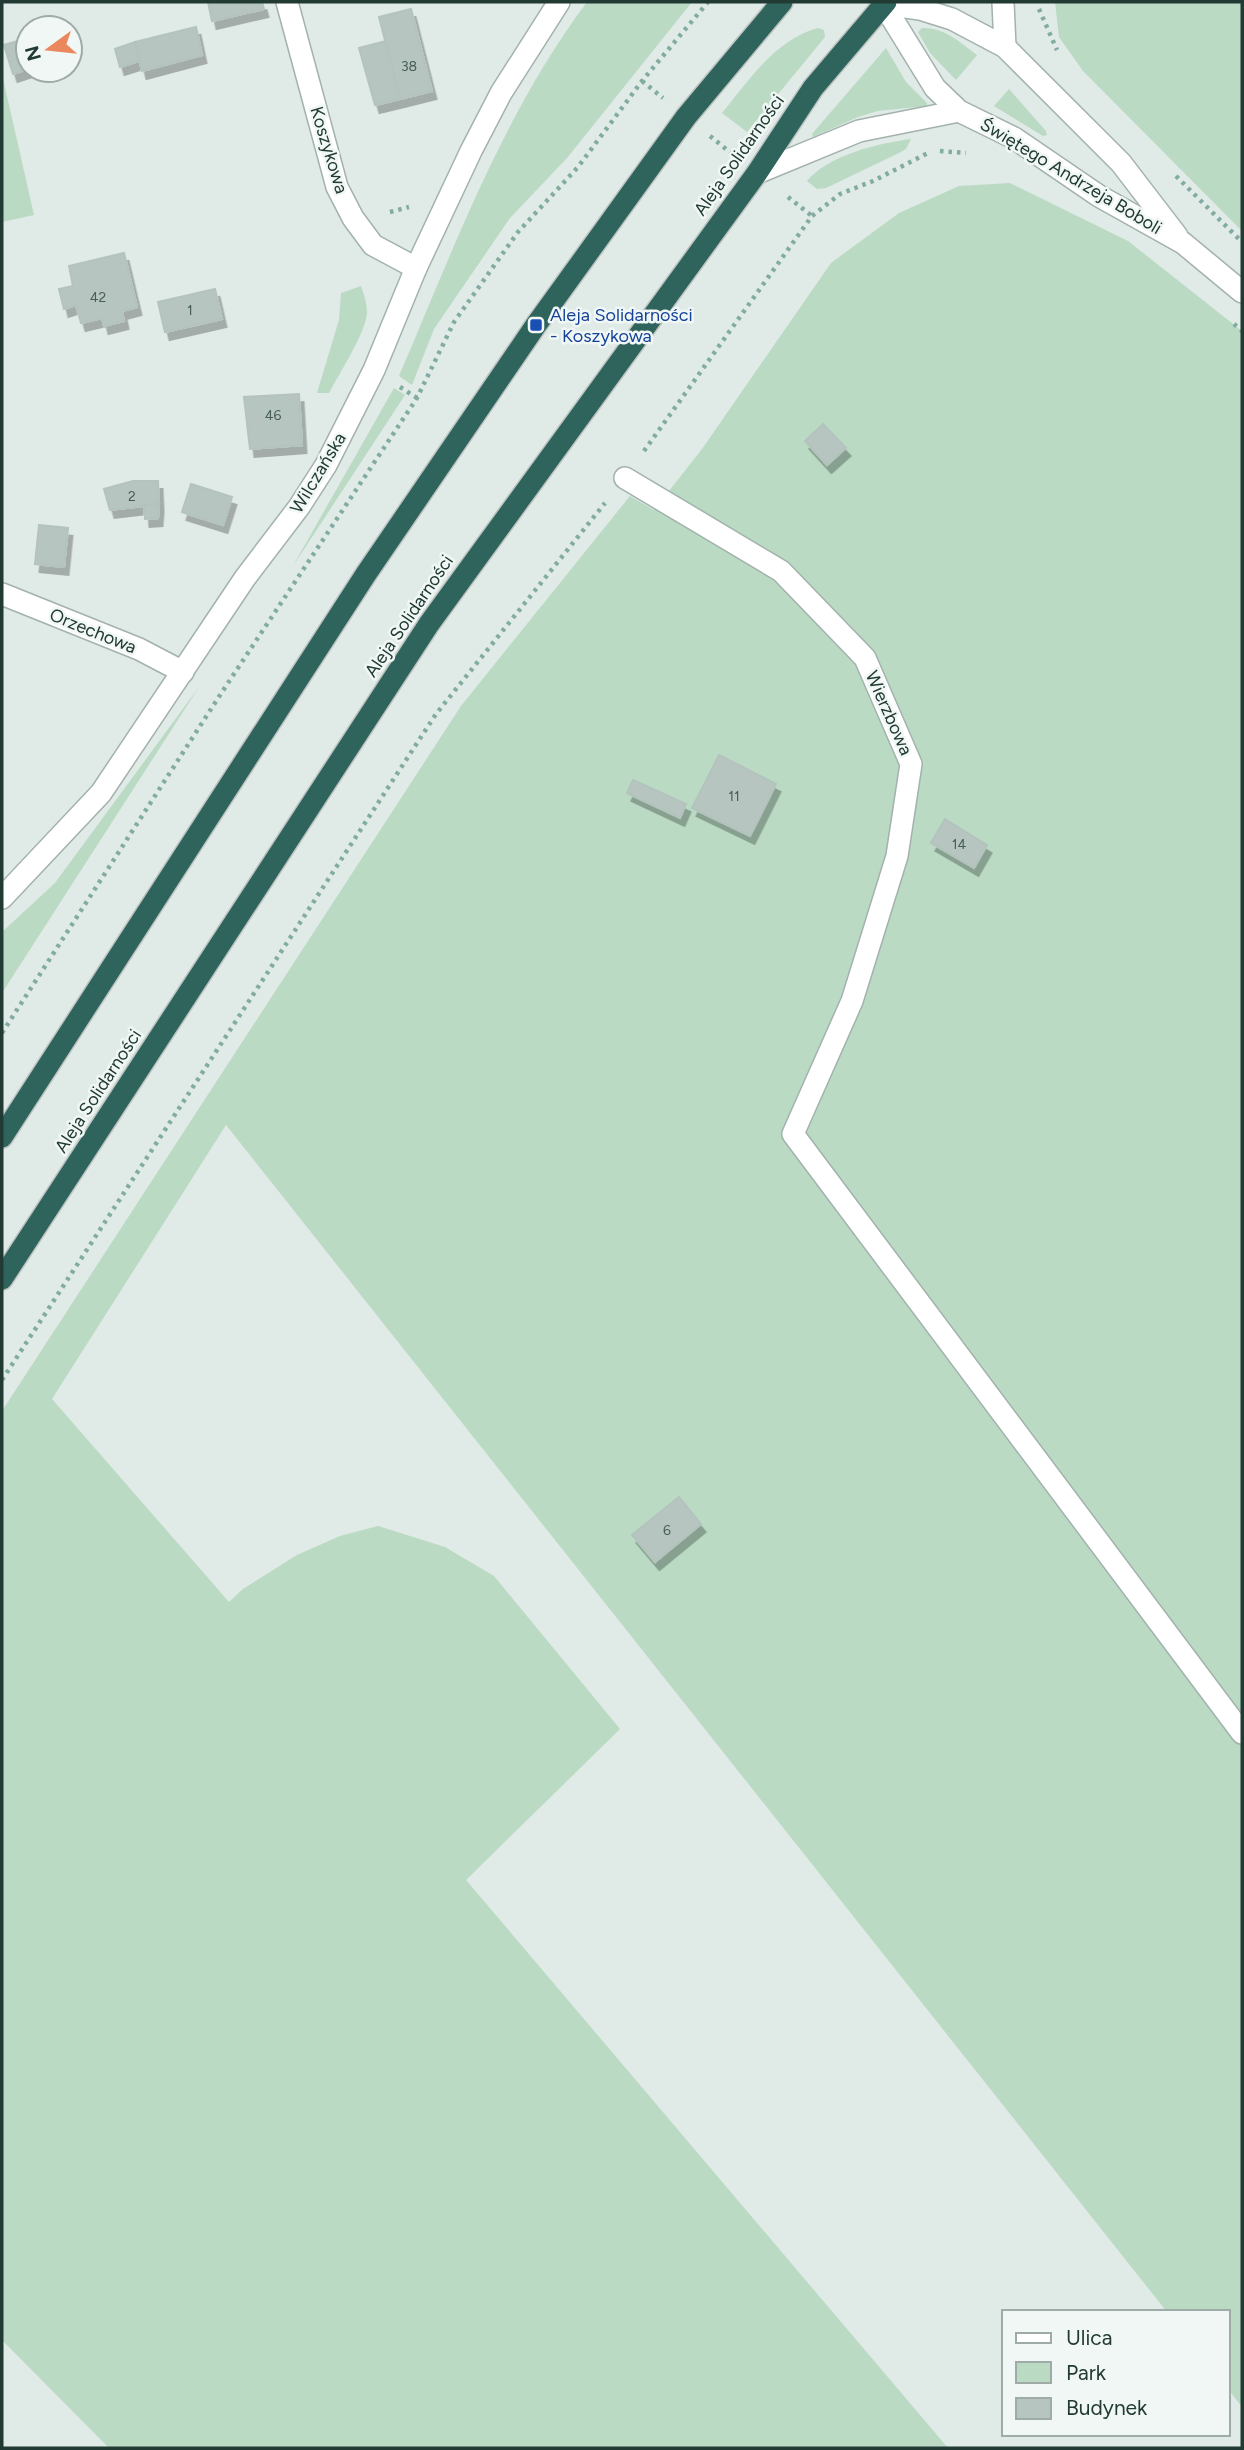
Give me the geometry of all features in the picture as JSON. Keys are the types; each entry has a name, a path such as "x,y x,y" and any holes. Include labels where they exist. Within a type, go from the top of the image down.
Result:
{"highway":[{"path":"2,1137 366,574 536,325 686,117 782,2"},
{"name":"Aleja Solidarności","path":"2,1279 429,624 757,173 813,88 884,3"}],"street":[{"name":"Koszykowa","path":"287,2 337,187 353,218 373,245 416,268"},
{"name":"WiIczańska","path":"2,898 101,793 326,465 374,370 416,268 471,151 502,93 559,2"},
{"path":"1003,2 1005,47"},
{"name":"Świętego Andrzeja Boboli","path":"884,3 920,9 952,19 1005,47 1121,163 1183,243"},
{"name":"Świętego Andrzeja Boboli","path":"884,3 900,34 936,88 958,111 1014,138 1099,196 1183,243 1242,292"},
{"name":"Świętego Andrzeja Boboli","path":"757,173 859,131 958,111"},
{"name":"Wierzbowa","path":"625,478 781,570 865,658 911,764 897,856 852,1002 793,1134 1242,1733"},
{"name":"Orzechowa","path":"2,594 139,649 183,672"}],"path":[{"path":"2,1033 222,692 417,398 454,323 517,232 578,167 642,81 708,2"},
{"path":"642,81 812,216"},
{"path":"2,1380 436,714 625,478 812,216 841,194 873,181 932,150 958,111"}],"green space":[{"path":"587,2 692,2 567,158 510,218 434,329 412,385 399,376 482,183 530,90"},
{"path":"1055,2 1242,2 1242,231 1083,71 1059,37"},
{"path":"818,28 824,30 825,37 747,132 722,113 776,51 803,33"},
{"path":"922,28 945,33 977,55 956,80 930,53 918,32"},
{"path":"886,48 906,82 927,106 878,111 813,137 812,134"},
{"path":"2,74 34,215 2,222"},
{"path":"1009,89 1047,135 1043,136 994,106"},
{"path":"911,139 906,149 826,188 817,189 807,181 816,172 841,157 870,147"},
{"path":"1010,183 1128,241 1242,331 1242,2407 1230,2392 1230,2310 1165,2310 226,1125 52,1399 229,1602 243,1589 297,1555 340,1536 378,1526 445,1547 494,1576 620,1729 466,1880 948,2448 109,2448 2,2340 2,1411 461,706 630,496 654,510 702,449 831,263 899,213 959,186"},
{"path":"361,286 367,313 362,331 329,393 317,393 339,320 341,293"},
{"path":"394,388 405,395 293,566"},
{"path":"199,687 2,993 2,932 55,883"}],"building":[{"path":"208,2 262,2 264,9 212,21"},
{"path":"411,9 432,91 400,99 379,17"},
{"path":"196,27 202,55 142,71 135,42"},
{"path":"386,41 400,99 375,105 359,48"},
{"path":"14,42 13,74 4,45"},
{"path":"135,42 139,61 120,67 115,49"},
{"path":"124,253 137,307 122,311 124,321 104,326 102,318 81,323 76,305 64,309 59,289 73,286 69,266"},
{"path":"215,289 222,319 165,332 158,302"},
{"path":"299,394 302,445 250,449 244,397"},
{"path":"823,424 846,448 827,465 805,441"},
{"path":"133,481 158,481 159,504 110,510 104,489"},
{"path":"191,484 232,497 223,525 182,512"},
{"path":"159,504 158,518 145,519 144,505"},
{"path":"39,525 68,528 64,567 35,564"},
{"path":"719,755 776,784 750,836 692,808"},
{"path":"633,780 686,804 680,818 627,793"},
{"path":"945,819 987,845 974,868 931,843"},
{"path":"679,1497 701,1524 655,1562 632,1535"}],"place":[{"name":"Aleja Solidarności - Koszykowa","path":"536,325"}]}
